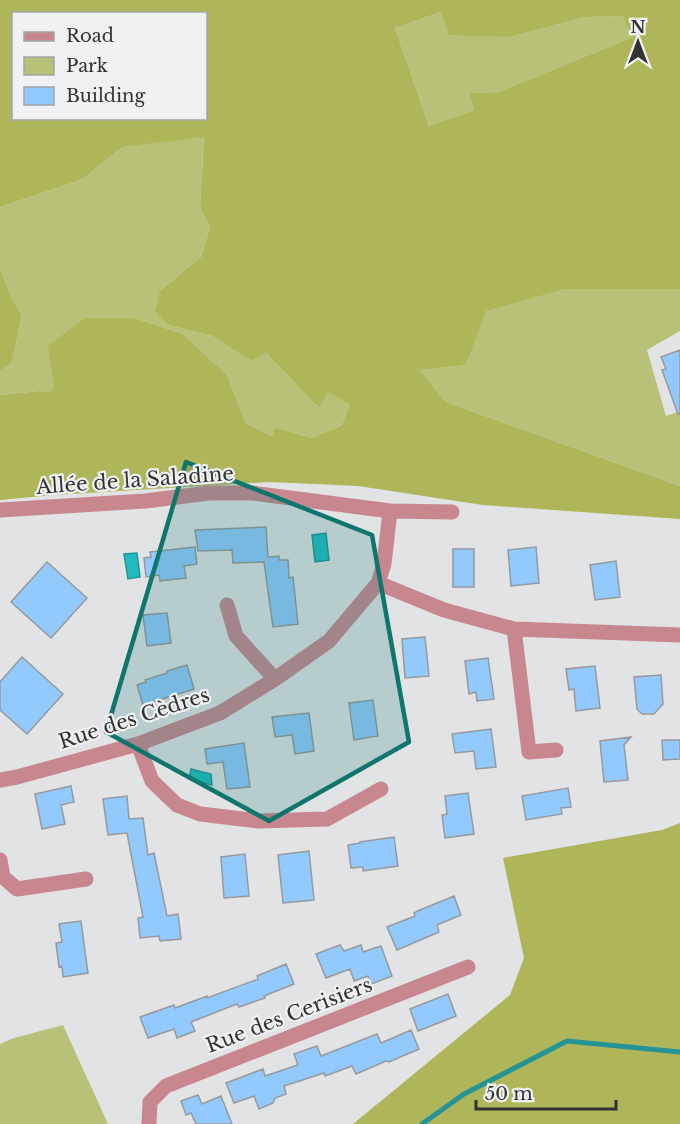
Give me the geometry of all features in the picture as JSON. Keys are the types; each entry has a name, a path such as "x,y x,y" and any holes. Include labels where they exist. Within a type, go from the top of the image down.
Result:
{"street":[{"name":"Allée de la Saladine","path":"0,510 145,501 220,493 252,493 390,511 452,513"},
{"name":"Rue des Cèdres","path":"0,780 138,744 220,713 275,679 329,641 378,583 384,564 390,511"},
{"path":"378,583 444,610 514,629 680,635"},
{"path":"227,605 236,636 275,679"},
{"path":"514,629 529,752 556,750"},
{"path":"138,744 152,781 177,805 200,814 259,821 327,819 381,789"},
{"path":"0,860 3,877 17,889 86,879"},
{"name":"Rue des Cerisiers","path":"149,1124 150,1102 166,1086 468,967"}],"highlighted area":[{"path":"186,462 372,535 409,742 269,821 106,732"}],"green space":[{"path":"0,0 680,0 680,289 566,289 486,311 466,365 420,370 446,402 680,486 680,519 483,505 358,486 270,482 0,500 0,395 40,391 51,393 54,385 48,346 85,318 134,318 183,334 227,375 246,423 272,436 274,427 311,438 341,426 350,405 328,392 319,408 266,353 251,361 212,336 168,325 155,312 160,291 201,257 210,227 200,208 204,137 122,147 83,179 0,207","holes":["441,12 449,35 510,37 586,17 623,16 633,37 498,92 469,93 474,110 429,126 395,28"]},
{"path":"441,12 510,37 586,17 624,16 633,37 498,92 469,93 474,110 429,126 395,28"},
{"path":"204,136 200,208 210,227 201,257 160,291 168,325 212,336 251,361 266,353 319,408 327,391 350,405 341,426 311,438 274,427 272,436 246,423 227,375 183,334 134,318 54,386 51,394 40,391 0,395 0,371 12,363 22,315 11,297 0,267 0,207 83,179 122,147"},
{"path":"0,267 11,297 22,315 12,363 0,371"},
{"path":"566,289 680,289 680,331 647,350 666,416 680,411 680,486 446,402 420,370 466,365 485,311"},
{"path":"680,823 680,1124 353,1124 510,995 524,958 503,858 662,830"},
{"path":"63,1025 108,1124 0,1124 0,1044"}],"water":[{"path":"326,533 329,560 315,562 312,535"},
{"path":"137,553 140,577 128,579 124,554"},
{"path":"191,769 211,774 212,785 189,779"}],"building":[{"path":"680,350 680,414 678,414 662,370 666,369 661,357"},
{"path":"266,527 268,557 279,556 279,560 288,560 289,578 293,577 298,624 273,627 264,562 233,563 232,550 198,551 195,530"},
{"path":"195,547 197,564 184,566 186,578 160,581 159,575 146,577 144,558 151,557 150,552"},
{"path":"536,547 539,583 511,586 508,550"},
{"path":"453,549 474,549 474,587 453,587"},
{"path":"616,561 620,597 595,600 590,565"},
{"path":"47,562 87,598 51,638 11,602"},
{"path":"167,613 171,643 147,646 143,615"},
{"path":"425,637 429,676 405,678 402,639"},
{"path":"22,657 63,694 27,734 0,710 0,682"},
{"path":"488,658 494,699 477,701 476,692 469,694 465,661"},
{"path":"187,665 194,689 143,705 137,685 167,673 167,671"},
{"path":"595,666 600,708 576,711 574,689 569,690 566,669"},
{"path":"661,675 663,704 654,714 642,714 637,709 634,677"},
{"path":"373,700 378,736 354,740 349,703"},
{"path":"309,713 314,751 295,754 292,735 275,737 272,717"},
{"path":"491,729 496,767 476,769 474,751 455,753 452,734"},
{"path":"631,737 624,745 628,780 604,782 600,741"},
{"path":"662,740 680,740 680,759 663,760"},
{"path":"244,743 250,787 227,789 223,762 207,764 205,749"},
{"path":"71,786 74,802 61,805 65,824 42,829 35,794"},
{"path":"568,788 571,807 561,808 562,814 526,820 522,796"},
{"path":"468,793 474,834 445,838 442,815 447,814 445,796"},
{"path":"127,796 129,819 143,818 148,855 154,853 167,916 178,914 181,939 160,941 159,936 140,938 138,918 143,917 127,833 108,835 103,799"},
{"path":"394,837 398,866 363,871 363,867 351,868 348,845"},
{"path":"309,851 314,900 283,903 278,855"},
{"path":"245,854 249,896 224,898 221,857"},
{"path":"454,896 461,915 437,925 439,932 397,950 387,927"},
{"path":"81,921 88,973 63,977 62,966 59,967 56,943 62,942 59,924"},
{"path":"340,945 344,951 361,945 363,952 381,946 392,976 371,984 368,976 354,981 350,969 326,978 316,954"},
{"path":"286,964 294,984 264,996 265,998 239,1007 237,1004 191,1022 195,1031 177,1038 174,1029 148,1038 140,1017 174,1005 175,1008 207,996 207,998 258,979 257,976"},
{"path":"448,994 456,1016 418,1031 410,1009"},
{"path":"411,1030 419,1049 356,1074 352,1066 325,1076 324,1073 284,1086 286,1094 275,1098 273,1103 259,1109 254,1096 234,1103 226,1083 263,1069 265,1076 298,1065 294,1054 317,1046 321,1056 377,1034 381,1043"},
{"path":"198,1095 202,1104 221,1096 232,1124 196,1124 191,1113 186,1115 181,1101"}],"waterway":[{"path":"422,1124 464,1094 567,1041 680,1052"}]}
